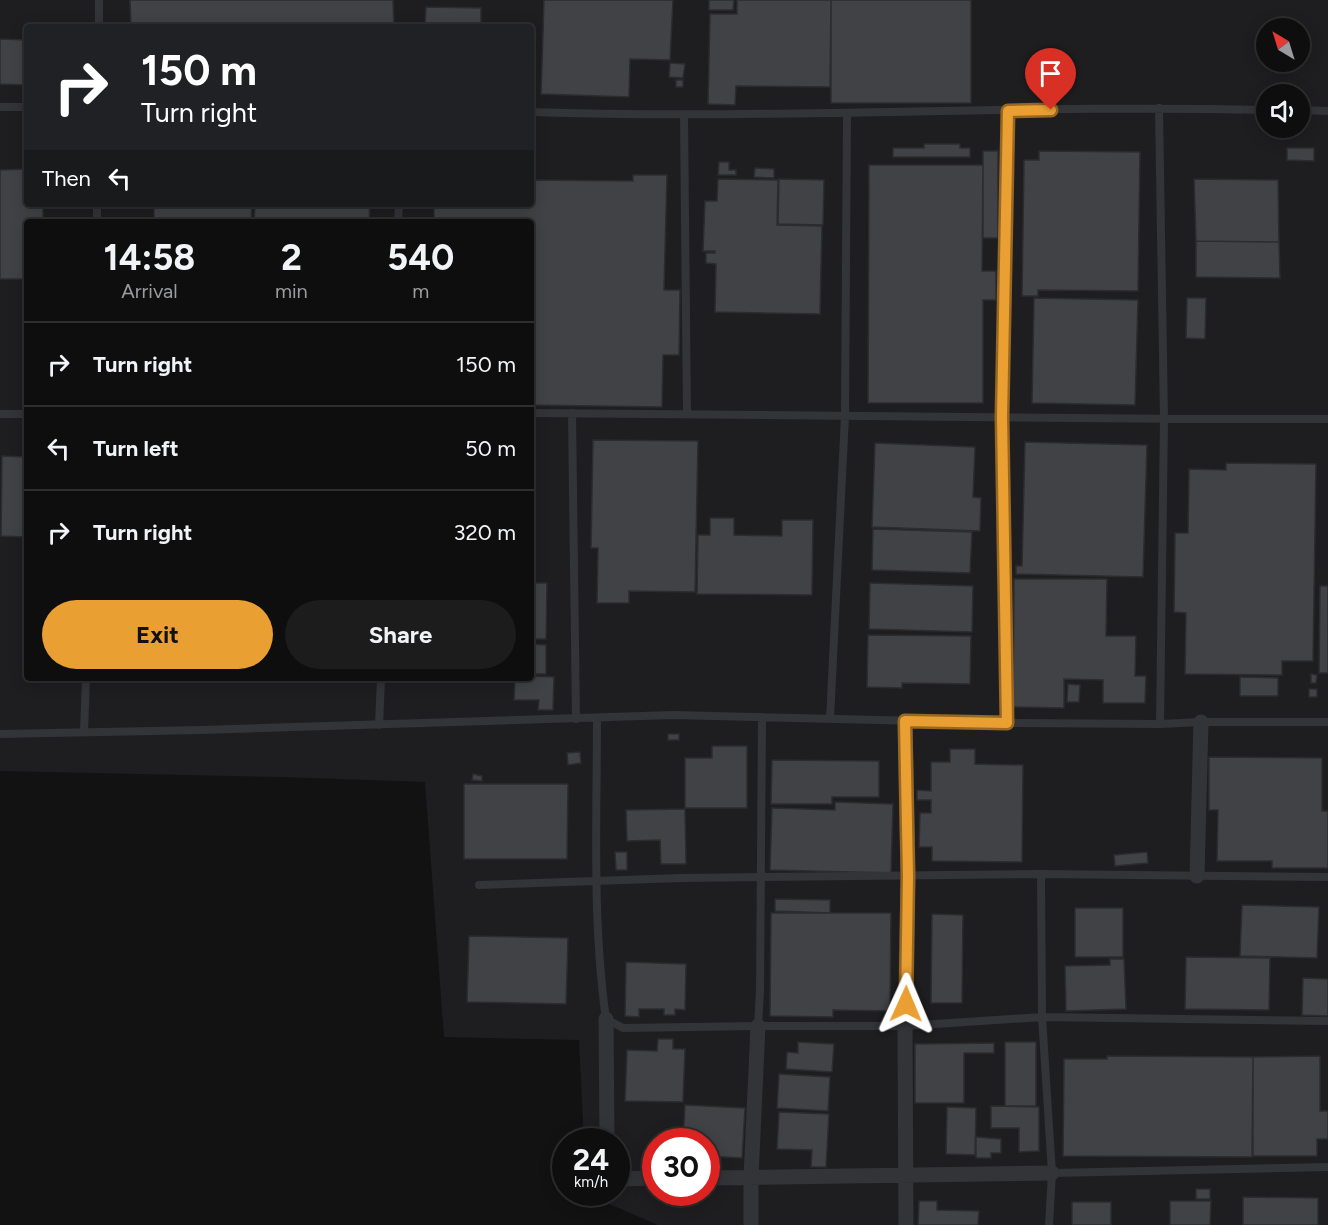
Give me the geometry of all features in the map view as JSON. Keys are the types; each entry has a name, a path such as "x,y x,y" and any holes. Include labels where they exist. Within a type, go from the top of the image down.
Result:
{"street":[{"path":"905,721 908,876 905,1026 906,1225"},
{"path":"1197,876 1201,722"},
{"path":"606,1019 607,1128"},
{"path":"751,1225 758,1026"},
{"path":"720,1178 1052,1173"}],"lane":[{"path":"99,0 99,24"},
{"path":"0,107 24,107"},
{"path":"1159,108 1164,419 1160,724"},
{"path":"534,112 684,115 1159,108 1256,110"},
{"path":"1310,110 1328,111"},
{"path":"1007,723 1002,417 1008,111"},
{"path":"830,719 845,416 847,114"},
{"path":"684,115 687,414"},
{"path":"534,413 1164,419 1328,418"},
{"path":"572,413 576,720"},
{"path":"0,414 24,414"},
{"path":"84,732 86,681"},
{"path":"379,725 381,681"},
{"path":"0,734 673,716 1007,723 1328,722"},
{"path":"758,1026 762,717"},
{"path":"597,718 597,881 601,985 606,1019 623,1028 905,1026 1042,1017 1328,1021"},
{"path":"479,885 681,878 760,879 1041,874 1328,877"},
{"path":"1041,874 1042,1017 1052,1173 1049,1225"},
{"path":"1052,1173 1328,1167"}],"shaded area":[{"path":"0,0 1328,0 1328,1225 658,1225 614,1206 630,1206 630,1128 583,1128 579,1040 444,1037 425,782 0,771"}],"building":[{"path":"130,0 393,0 394,24 131,24"},
{"path":"544,0 673,0 670,60 630,59 629,97 541,94"},
{"path":"709,0 734,0 733,10 709,10"},
{"path":"737,0 831,0 830,87 736,86 735,105 708,104 710,14 737,14"},
{"path":"831,0 971,0 971,103 831,103"},
{"path":"426,7 481,8 481,24 425,24"},
{"path":"0,39 24,40 24,85 0,84"},
{"path":"670,63 685,64 683,78 669,77"},
{"path":"676,80 683,80 683,87 676,87"},
{"path":"924,144 960,144 960,148 970,148 970,157 893,157 893,148 924,148"},
{"path":"1287,148 1314,148 1314,161 1287,160"},
{"path":"983,151 998,151 998,238 983,238"},
{"path":"1039,151 1140,152 1138,291 1038,290 1038,296 1022,296 1024,160 1039,160"},
{"path":"719,162 729,162 729,170 736,170 736,175 718,175"},
{"path":"869,165 983,165 982,271 996,271 996,300 983,300 983,403 868,403"},
{"path":"755,168 774,169 774,178 754,177"},
{"path":"24,169 24,207 43,207 43,219 24,219 24,279 0,279 0,170"},
{"path":"633,175 667,175 664,290 680,290 679,355 663,355 662,407 534,405 534,219 434,219 434,207 534,207 534,180 633,181"},
{"path":"718,179 778,180 777,225 822,226 820,314 715,312 716,264 706,263 706,253 715,253 715,251 703,251 705,201 717,201"},
{"path":"779,179 824,180 823,225 778,224"},
{"path":"1194,179 1278,180 1279,242 1196,241"},
{"path":"154,207 252,207 251,219 154,219"},
{"path":"255,207 370,207 369,219 254,219"},
{"path":"1196,241 1279,242 1280,278 1196,277"},
{"path":"1034,298 1138,300 1135,405 1032,403"},
{"path":"1187,298 1206,298 1205,339 1186,338"},
{"path":"593,440 698,441 695,592 629,591 629,603 597,603 598,548 591,548"},
{"path":"1025,442 1147,445 1143,577 1016,574 1016,566 1022,566"},
{"path":"875,443 975,447 973,497 981,498 980,531 872,527"},
{"path":"2,456 24,457 24,537 1,536"},
{"path":"1226,463 1316,464 1313,661 1282,661 1282,675 1185,674 1186,613 1174,612 1175,533 1188,533 1189,469 1226,470"},
{"path":"710,518 734,518 734,535 782,536 782,520 813,520 812,595 697,594 698,535 710,535"},
{"path":"873,529 972,532 970,573 872,570"},
{"path":"1014,579 1107,579 1106,636 1136,636 1135,676 1146,676 1145,703 1103,703 1103,680 1064,679 1064,708 1013,707"},
{"path":"534,583 547,583 546,639 534,639"},
{"path":"870,583 973,586 972,632 869,629"},
{"path":"1320,586 1328,586 1328,673 1319,673"},
{"path":"868,635 971,636 970,684 902,683 902,688 867,687"},
{"path":"534,644 546,645 546,674 534,674"},
{"path":"1311,674 1317,675 1316,683 1311,683"},
{"path":"534,676 554,677 553,710 538,710 539,700 514,700 515,681 534,681"},
{"path":"1240,677 1278,678 1278,696 1240,696"},
{"path":"1068,684 1080,685 1079,702 1067,702"},
{"path":"1309,689 1317,689 1317,697 1309,697"},
{"path":"668,734 679,734 679,740 668,740"},
{"path":"712,746 747,746 747,808 685,808 685,758 712,758"},
{"path":"950,749 975,749 975,764 1023,765 1022,862 932,861 932,847 919,847 920,813 931,813 931,800 917,800 917,790 931,791 931,762 950,762"},
{"path":"580,752 581,763 568,765 567,753"},
{"path":"1209,757 1322,758 1322,811 1328,811 1328,868 1272,868 1272,861 1217,861 1218,810 1209,810"},
{"path":"772,760 879,761 879,797 832,797 832,804 771,804"},
{"path":"473,774 482,776 482,781 472,780"},
{"path":"464,784 568,784 567,859 464,859"},
{"path":"835,802 893,804 891,873 770,870 772,808 835,810"},
{"path":"685,809 686,864 661,864 660,840 627,841 626,810"},
{"path":"615,852 627,852 627,870 616,870"},
{"path":"1147,852 1148,863 1115,866 1114,855"},
{"path":"775,899 830,900 830,913 775,911"},
{"path":"1242,905 1319,907 1317,958 1240,956"},
{"path":"1075,908 1123,908 1123,957 1075,957"},
{"path":"771,913 891,913 890,1011 833,1010 833,1017 770,1016"},
{"path":"932,914 963,915 962,1003 931,1003"},
{"path":"469,936 568,938 566,1004 467,1002"},
{"path":"1186,957 1270,958 1269,1010 1185,1009"},
{"path":"1110,959 1124,959 1126,1009 1066,1011 1065,966 1110,965"},
{"path":"626,962 686,964 685,1010 675,1009 675,1015 664,1015 664,1009 639,1009 639,1017 625,1016"},
{"path":"1303,978 1328,979 1328,1016 1302,1015"},
{"path":"658,1039 673,1039 673,1049 685,1049 683,1102 625,1101 627,1050 657,1051"},
{"path":"798,1042 834,1044 832,1072 786,1069 787,1052 798,1053"},
{"path":"1005,1042 1036,1042 1036,1106 1005,1106"},
{"path":"994,1043 994,1053 964,1053 964,1103 915,1103 915,1044"},
{"path":"1107,1056 1253,1057 1252,1157 1063,1156 1064,1059 1107,1059"},
{"path":"1320,1056 1320,1111 1328,1111 1328,1139 1317,1139 1317,1156 1253,1156 1253,1057"},
{"path":"779,1074 830,1077 828,1111 777,1108"},
{"path":"685,1105 745,1108 742,1158 720,1157 720,1128 684,1128"},
{"path":"991,1106 1039,1107 1039,1151 1019,1152 1019,1128 991,1128"},
{"path":"947,1107 976,1108 975,1155 946,1154"},
{"path":"779,1112 829,1114 826,1167 811,1167 812,1150 777,1149"},
{"path":"976,1137 1001,1139 1001,1153 991,1153 991,1158 976,1158"},
{"path":"1196,1189 1210,1189 1210,1199 1196,1199"},
{"path":"1243,1197 1318,1198 1318,1225 1243,1225"},
{"path":"919,1201 937,1201 937,1210 979,1211 978,1225 918,1225"},
{"path":"1170,1201 1211,1201 1210,1225 1170,1225"},
{"path":"1072,1202 1111,1202 1111,1225 1072,1225"}],"route":[{"path":"906,1004 908,876 905,721 1007,723 1002,417 1008,111 1051,110"}]}
